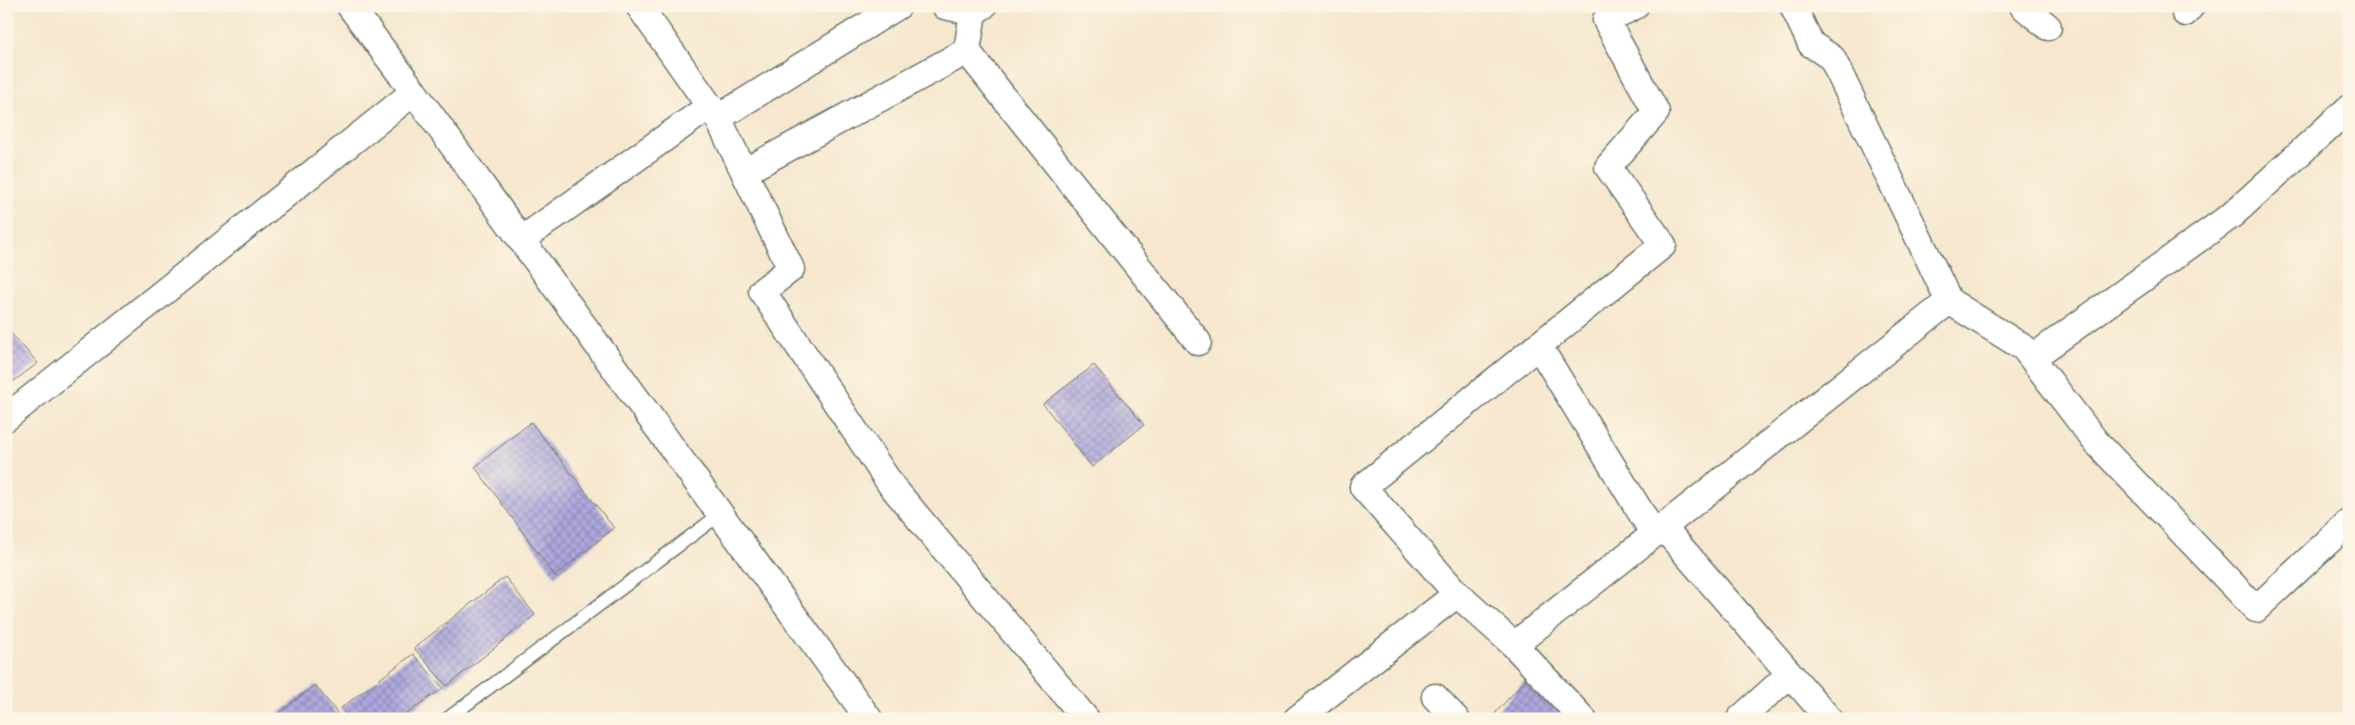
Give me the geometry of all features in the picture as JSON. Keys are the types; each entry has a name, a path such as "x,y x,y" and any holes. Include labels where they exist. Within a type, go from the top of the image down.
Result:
{"street":[{"path":"350,6 869,719"},
{"path":"639,6 714,112 791,269 762,292 891,485 1086,719"},
{"path":"521,240 714,112 898,6"},
{"path":"744,172 967,51 978,9 945,6"},
{"path":"1583,719 1514,645 1457,594 1363,487 1663,245 1608,167 1656,112 1606,20 1635,6"},
{"path":"1793,6 1811,44 1832,58 1949,301 2024,348 2096,442 2256,609 2349,522"},
{"path":"2023,6 2048,27"},
{"path":"967,51 1198,342"},
{"path":"6,418 414,92"},
{"path":"2032,358 2232,215 2349,108"},
{"path":"1514,645 1949,301"},
{"path":"1538,346 1658,531 1829,719"},
{"path":"1297,719 1457,594"},
{"path":"1740,719 1790,674"},
{"path":"1435,697 1456,719"}],"lane":[{"path":"447,719 719,515"}],"building":[{"path":"6,328 38,363 7,386 6,385"},
{"path":"1094,365 1144,425 1092,467 1043,404"},
{"path":"531,422 614,528 555,576 475,467"},
{"path":"505,577 535,615 447,686 414,648"},
{"path":"413,654 443,688 399,719 349,719 341,708"},
{"path":"1528,677 1568,719 1490,719"},
{"path":"315,685 342,719 271,719"}]}
